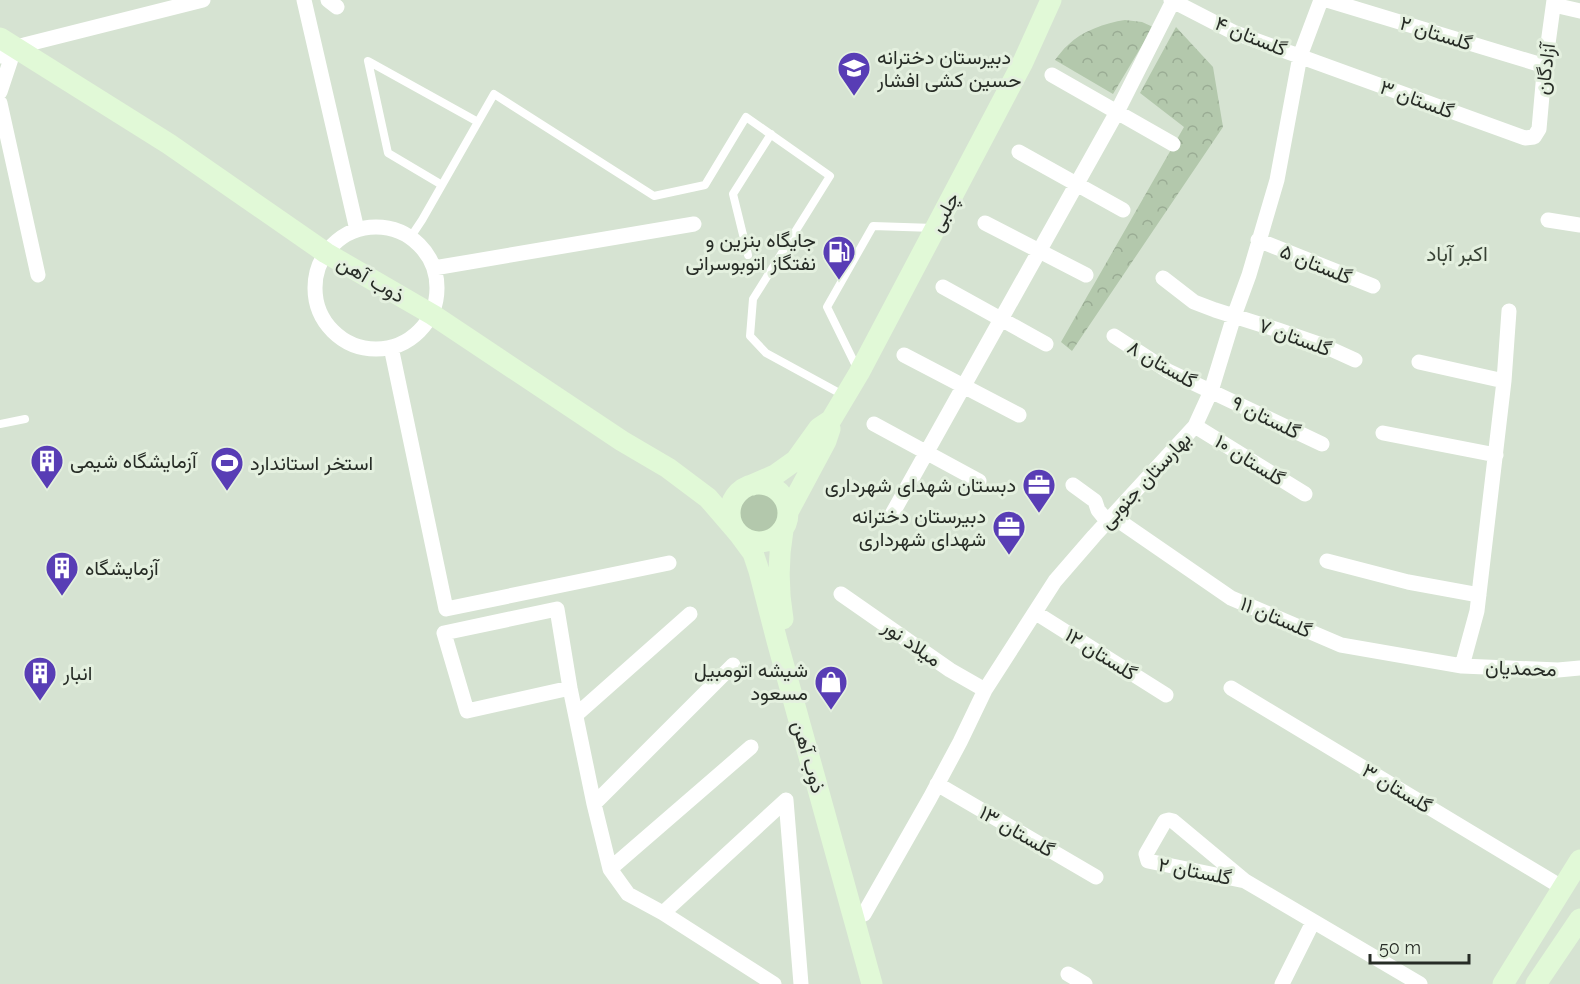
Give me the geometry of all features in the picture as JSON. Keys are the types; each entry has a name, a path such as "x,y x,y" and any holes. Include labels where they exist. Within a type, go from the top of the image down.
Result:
{"main road":[{"name":"چلبی","path":"831,420 859,372 1023,62 1051,0"},
{"name":"ذوب آهن","path":"5,47 169,144 326,253 433,315 622,441 668,468 708,498 753,553 859,916 884,984"},
{"path":"831,420 826,441 786,521 771,540 754,542 746,539 730,520 732,501 745,488 775,475 796,460 819,428 831,420"},
{"path":"752,485 769,486 782,496 786,503 786,521"},
{"name":"ذوب آهن","path":"786,521 780,548 780,604 786,636 859,916 872,984"},
{"path":"1503,984 1573,875"},
{"path":"1536,984 1578,928"}],"street":[{"path":"0,92 5,47 203,0"},
{"path":"304,0 357,230"},
{"name":"بهارستان جنوبی","path":"859,916 938,784 985,690 1055,581 1195,426 1211,391 1249,276 1277,180 1300,56 1321,0"},
{"name":"گلستان ۲","path":"1327,0 1545,66"},
{"path":"891,516 1117,112 1172,1"},
{"name":"گلستان ۴","path":"1172,1 1233,32 1300,56"},
{"path":"1554,3 1580,11"},
{"name":"آزادگان","path":"1534,137 1539,129 1554,3"},
{"name":"گلستان ۳","path":"1300,56 1525,138 1534,137"},
{"path":"1052,75 1173,144"},
{"path":"0,103 38,275"},
{"path":"1019,152 1123,210"},
{"path":"1548,220 1580,225"},
{"path":"985,222 1086,275"},
{"path":"434,267 694,224"},
{"path":"378,227 398,231 410,238 416,241 434,267 437,286 436,307 433,315 418,332 402,343 391,347 363,347 345,340 330,328 320,311 315,292 317,273 326,253 339,239 357,230 378,227"},
{"name":"گلستان ۵","path":"1258,240 1373,286"},
{"name":"گلستان ۷","path":"1163,279 1194,302 1322,345 1355,360"},
{"path":"943,287 1046,344"},
{"path":"1462,666 1477,611 1504,381 1509,311"},
{"name":"گلستان ۸","path":"1114,336 1168,371 1211,391"},
{"path":"391,347 446,609 669,563"},
{"path":"904,355 1019,415"},
{"path":"1419,362 1504,381"},
{"name":"گلستان ۹","path":"1211,391 1322,444"},
{"path":"874,424 980,481"},
{"name":"گلستان ۱۰","path":"1195,426 1305,494"},
{"path":"1383,433 1496,454"},
{"path":"1073,484 1095,501 1098,510 1109,519"},
{"name":"گلستان ۱۱","path":"1109,519 1231,598 1341,645 1462,666"},
{"path":"1327,561 1408,582 1479,595"},
{"name":"میلاد نور","path":"841,594 950,670 985,690"},
{"path":"570,688 467,711 444,633 557,609 570,688 610,869 628,894 663,913 774,984"},
{"name":"گلستان ۱۲","path":"1035,613 1166,695"},
{"path":"576,715 690,614"},
{"path":"594,804 733,665"},
{"name":"محمدیان","path":"1462,666 1558,670 1580,668"},
{"name":"گلستان ۳","path":"1231,688 1573,875"},
{"path":"610,869 752,747"},
{"name":"گلستان ۱۳","path":"938,784 1096,877"},
{"path":"663,913 786,800 801,984"},
{"name":"گلستان ۲","path":"1245,881 1148,861 1146,854 1165,821 1173,820 1245,881 1420,984"},
{"path":"1282,984 1313,922"},
{"path":"1068,974 1085,984"}],"lane":[{"path":"442,185 388,153 368,61 478,122"},
{"path":"410,238 494,94 654,196 705,185 746,117 831,176 753,299 750,336 766,353 845,396"},
{"path":"748,255 733,194 771,134"},
{"path":"859,372 827,307 873,226 935,228"},
{"path":"0,424 25,419"}],"green space":[{"path":"1125,20 1142,22 1153,27 1113,94 1055,60 1074,40 1087,32"},
{"path":"1176,27 1213,67 1223,127 1072,351 1061,342 1184,127 1140,93"},
{"path":"762,488 773,493 780,500 784,508 784,517 774,532 764,537 752,538 733,512 742,495"}],"place":[{"name":"دبیرستان دخترانه حسین کشی افشار","path":"854,97"},
{"name":"جایگاه بنزین و نفتگاز اتوبوسرانی","path":"839,281"},
{"name":"آزمایشگاه شیمی","path":"47,490"},
{"name":"استخر استاندارد","path":"227,492"},
{"name":"دبستان شهدای شهرداری","path":"1039,514"},
{"name":"دبیرستان دخترانه شهدای شهرداری","path":"1009,556"},
{"name":"آزمایشگاه","path":"62,597"},
{"name":"انبار","path":"40,702"},
{"name":"شیشه اتومبیل مسعود","path":"831,711"}],"district":[{"name":"اکبر آباد","path":"1457,254"}]}
